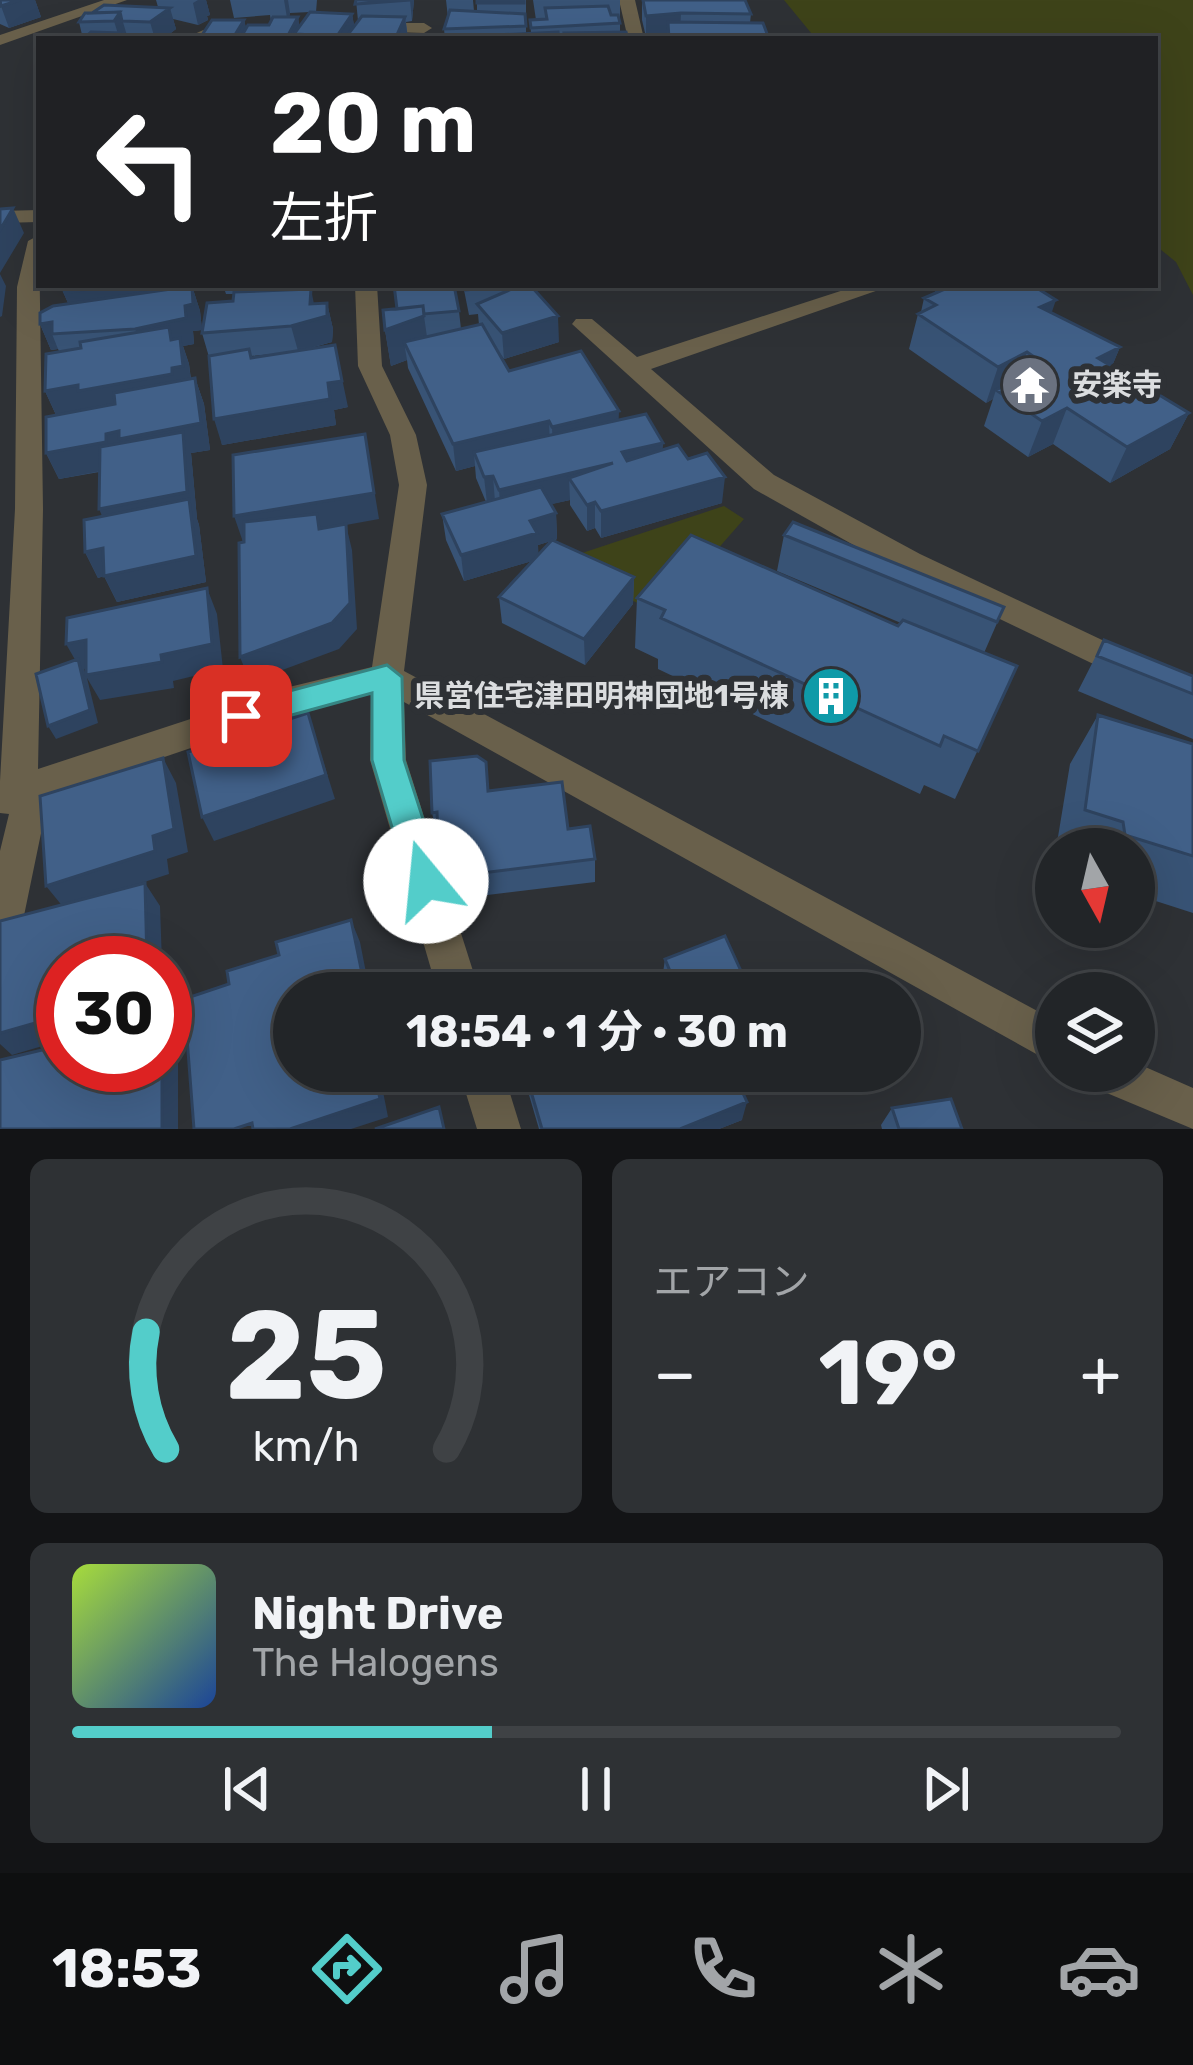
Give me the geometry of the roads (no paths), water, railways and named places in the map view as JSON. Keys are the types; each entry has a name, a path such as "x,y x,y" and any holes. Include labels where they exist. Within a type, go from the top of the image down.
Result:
{"street":[{"path":"0,40 119,0"},
{"path":"626,0 635,36"},
{"path":"356,28 423,27"},
{"path":"202,36 219,28 265,28"},
{"path":"0,217 36,216"},
{"path":"0,935 27,814 10,793 15,512 28,287 36,254"},
{"path":"366,288 370,366 403,435 413,485 387,677 388,760 453,972"},
{"path":"633,367 872,288"},
{"path":"584,324 764,482 909,562 1193,698"},
{"path":"10,793 285,702 387,677 1035,1032"},
{"path":"488,1092 499,1129"},
{"path":"1151,1092 1193,1111"}],"place":[{"name":"安楽寺","path":"1030,385"},
{"name":"県営住宅津田明神団地1号棟","path":"831,696"}]}
